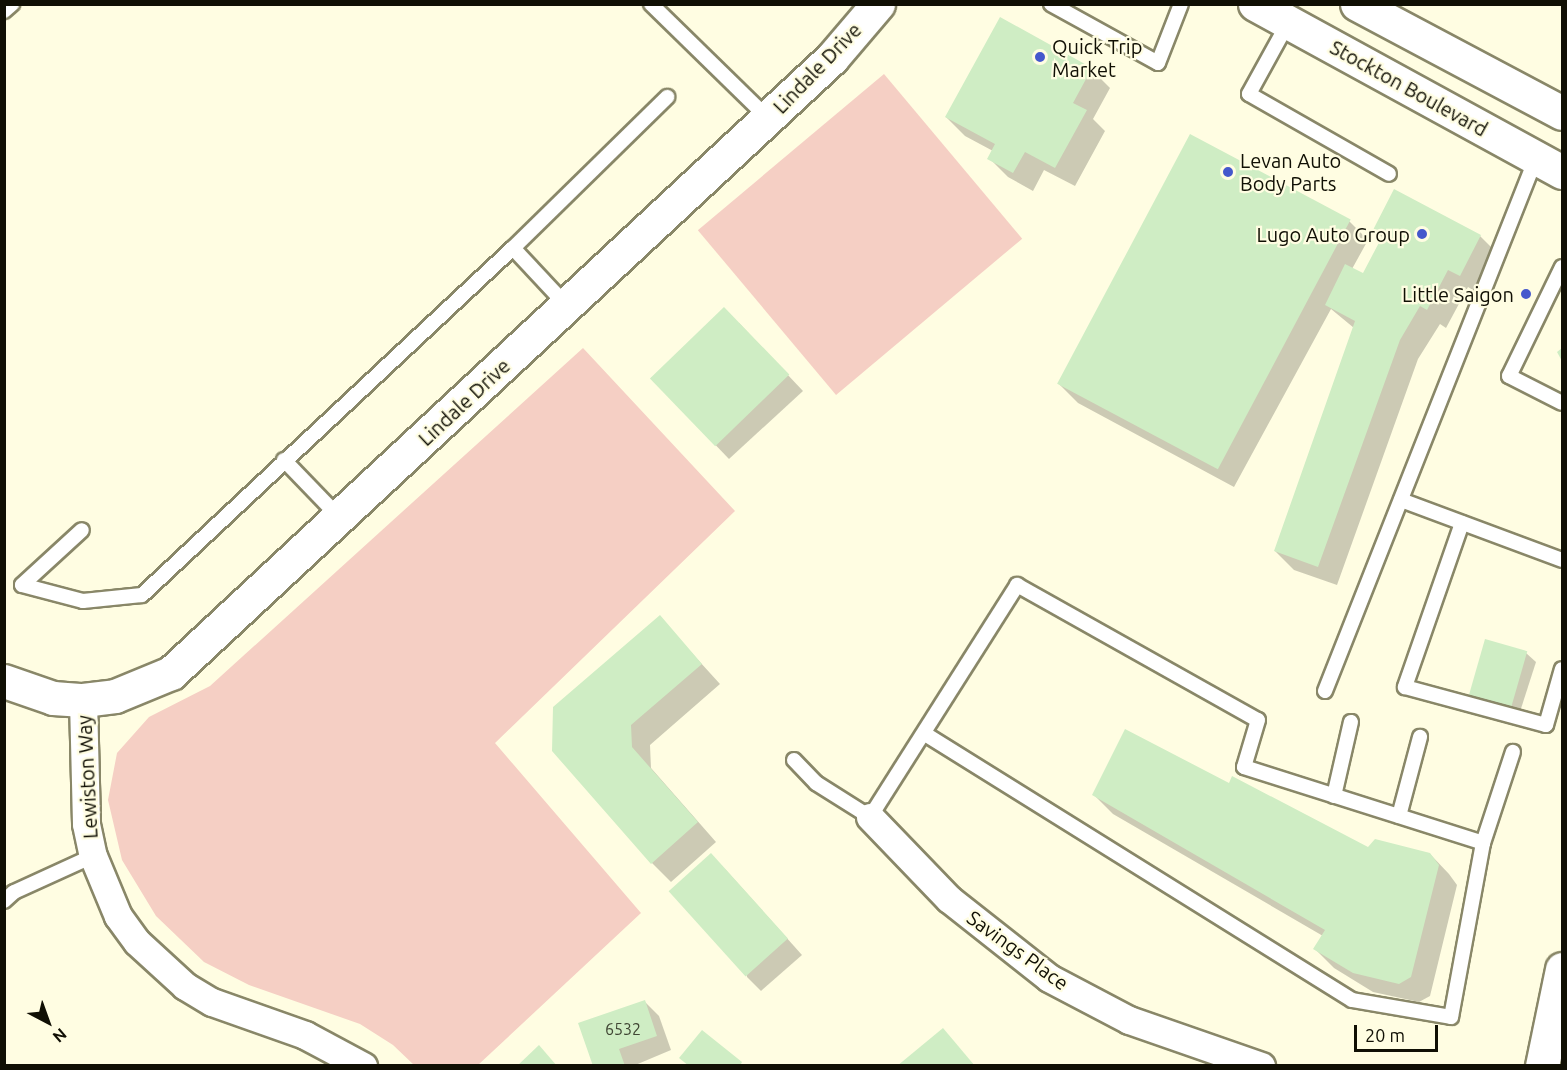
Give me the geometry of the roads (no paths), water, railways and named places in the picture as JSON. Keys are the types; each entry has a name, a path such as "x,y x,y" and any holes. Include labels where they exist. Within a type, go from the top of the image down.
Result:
{"street":[{"name":"Lindale Drive","path":"4,681 53,698 83,700 115,696 171,673 340,519 832,58 878,4"},
{"name":"Stockton Boulevard","path":"1255,4 1549,165"},
{"path":"1357,4 1563,113"},
{"name":"Lewiston Way","path":"83,700 87,824 93,856 104,887 131,934 184,986 242,1016 315,1039 363,1065"},
{"name":"Savings Place","path":"870,817 949,898 1049,978 1129,1020 1261,1065"},
{"path":"1542,1065 1563,969"}],"lane":[{"path":"4,11 12,4"},
{"path":"651,4 768,118"},
{"path":"1051,4 1158,63 1181,4"},
{"path":"1288,23 1249,94 1389,174"},
{"path":"82,530 22,585 83,601 142,595 513,248 667,97"},
{"path":"1325,692 1401,500 1549,165"},
{"path":"513,248 567,306"},
{"path":"1563,267 1509,376 1563,404"},
{"path":"284,460 340,519"},
{"path":"1401,500 1563,560"},
{"path":"1462,523 1405,687 1546,725 1563,669"},
{"path":"794,760 816,783 870,817 925,734 1017,585 1258,720 1244,767 1483,843"},
{"path":"1334,796 1351,722"},
{"path":"925,734 1352,1000 1451,1017 1483,843 1514,752"},
{"path":"1399,816 1420,737"},
{"path":"4,901 14,892 93,856"}],"place":[{"name":"Quick Trip Market","path":"1040,57"},
{"name":"Levan Auto Body Parts","path":"1228,172"},
{"name":"Lugo Auto Group","path":"1422,234"},
{"name":"Little Saigon","path":"1526,294"}]}
